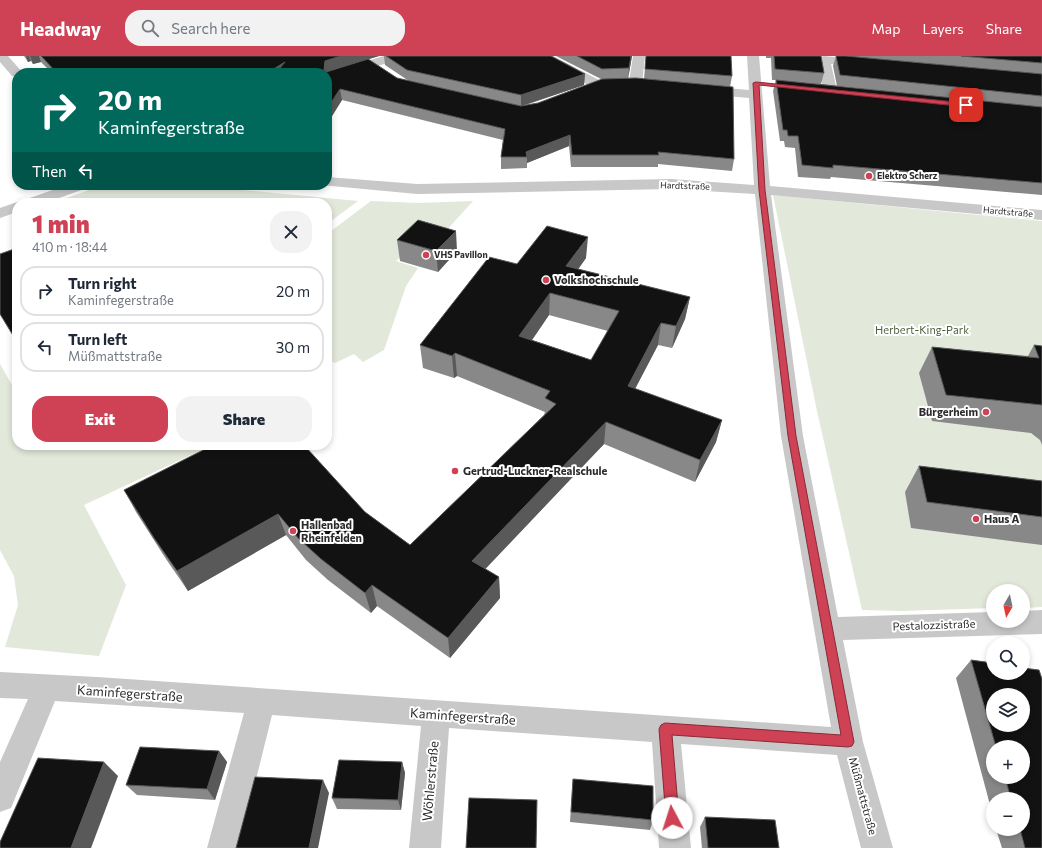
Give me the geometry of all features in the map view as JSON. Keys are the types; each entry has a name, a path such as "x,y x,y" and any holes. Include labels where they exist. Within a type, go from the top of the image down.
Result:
{"street":[{"path":"1,56 12,68"},
{"path":"332,75 397,56"},
{"path":"543,56 599,84"},
{"path":"635,84 640,56"},
{"name":"Müßmattstraße","path":"753,56 762,190 792,436 848,742 877,848"},
{"path":"348,60 385,72"},
{"path":"830,90 824,60 879,65"},
{"path":"579,92 599,84 650,85"},
{"path":"688,89 756,89 771,85"},
{"path":"815,89 846,92"},
{"name":"Hardtstraße","path":"332,182 417,189 671,184 762,190 1042,215"},
{"path":"44,198 68,190"},
{"path":"0,213 12,209"},
{"name":"Pestalozzistraße","path":"827,629 1042,622"},
{"name":"Kaminfegerstraße","path":"0,685 97,690 848,742"},
{"path":"0,797 47,688"},
{"path":"223,848 261,702"},
{"name":"Wöhlerstraße","path":"425,848 436,714"},
{"path":"665,729 675,848"}],"green space":[{"path":"90,190 242,190 326,198 66,198"},
{"name":"Herbert-King-Park","path":"773,195 1042,221 1042,607 1030,608 1030,584 986,584 986,608 902,611 862,610 817,411"},
{"path":"332,199 358,201 332,220"},
{"path":"371,201 418,203 473,201 435,243 419,238 396,261 418,268 406,286 384,350 363,362 354,354 335,363 332,362 332,230"},
{"path":"0,364 12,385 12,450 201,450 84,505 126,585 99,656 5,647 18,605 14,576 0,550"}],"building":[{"path":"41,56 341,56 325,61 324,68 280,68 285,62 275,68 52,68"},
{"path":"386,56 551,56 585,74 521,95 407,70"},
{"path":"577,56 631,56 629,68 602,69"},
{"path":"646,56 731,56 732,76 645,69"},
{"path":"774,56 821,56 824,73 775,69"},
{"path":"836,56 1042,74 1042,96 840,75"},
{"path":"961,56 1042,56 1042,63"},
{"path":"368,59 397,78 521,106 538,103 602,79 636,78 733,87 734,159 658,152 659,155 572,155 570,135 526,152 527,157 501,157 505,129 340,89 332,101 332,70"},
{"path":"776,80 1042,107 1042,183 833,165 833,168 802,165 798,136 788,136 787,130 783,130"},
{"path":"418,220 456,231 436,251 397,240"},
{"path":"547,226 588,237 566,266 690,297 676,326 661,323 628,386 722,420 700,460 606,422 472,561 499,577 448,638 372,585 365,593 321,559 299,539 278,514 177,571 124,490 203,450 309,450 365,512 410,545 556,404 545,398 550,391 455,353 452,356 420,345 489,257 517,264","holes":["550,293 619,311 591,360 519,336"]},
{"path":"12,250 12,334 0,314 0,254"},
{"path":"1034,345 1042,346 1042,405 946,395 932,347 1039,358"},
{"path":"919,466 1042,481 1042,517 927,502"},
{"path":"971,660 986,662 986,680 1030,680 1030,669 1039,670 1042,679 1042,848 1025,848 1022,836 1030,836 1030,792 1009,792 1007,784 1030,784 1030,740 994,740 992,732 1030,732 1030,688 986,688 986,712"},
{"path":"140,747 219,751 207,789 126,785"},
{"path":"38,758 104,762 71,848 0,848 0,842"},
{"path":"339,760 402,762 398,800 332,798"},
{"path":"255,777 323,780 309,848 236,848"},
{"path":"573,779 653,786 653,820 571,812"},
{"path":"469,798 537,800 536,848 466,848"},
{"path":"705,817 775,820 779,848 708,848"}],"place":[{"name":"Elektro Scherz","path":"869,176"},
{"name":"VHS Pavillon","path":"426,255"},
{"name":"Volkshochschule","path":"546,280"},
{"name":"Bürgerheim","path":"986,412"},
{"name":"Gertrud-Luckner-Realschule","path":"455,471"},
{"name":"Haus A","path":"976,519"},
{"name":"Hallenbad Rheinfelden","path":"293,531"}],"route":[{"path":"672,818 665,729 848,742 792,436 762,190 756,83 966,105"}]}
